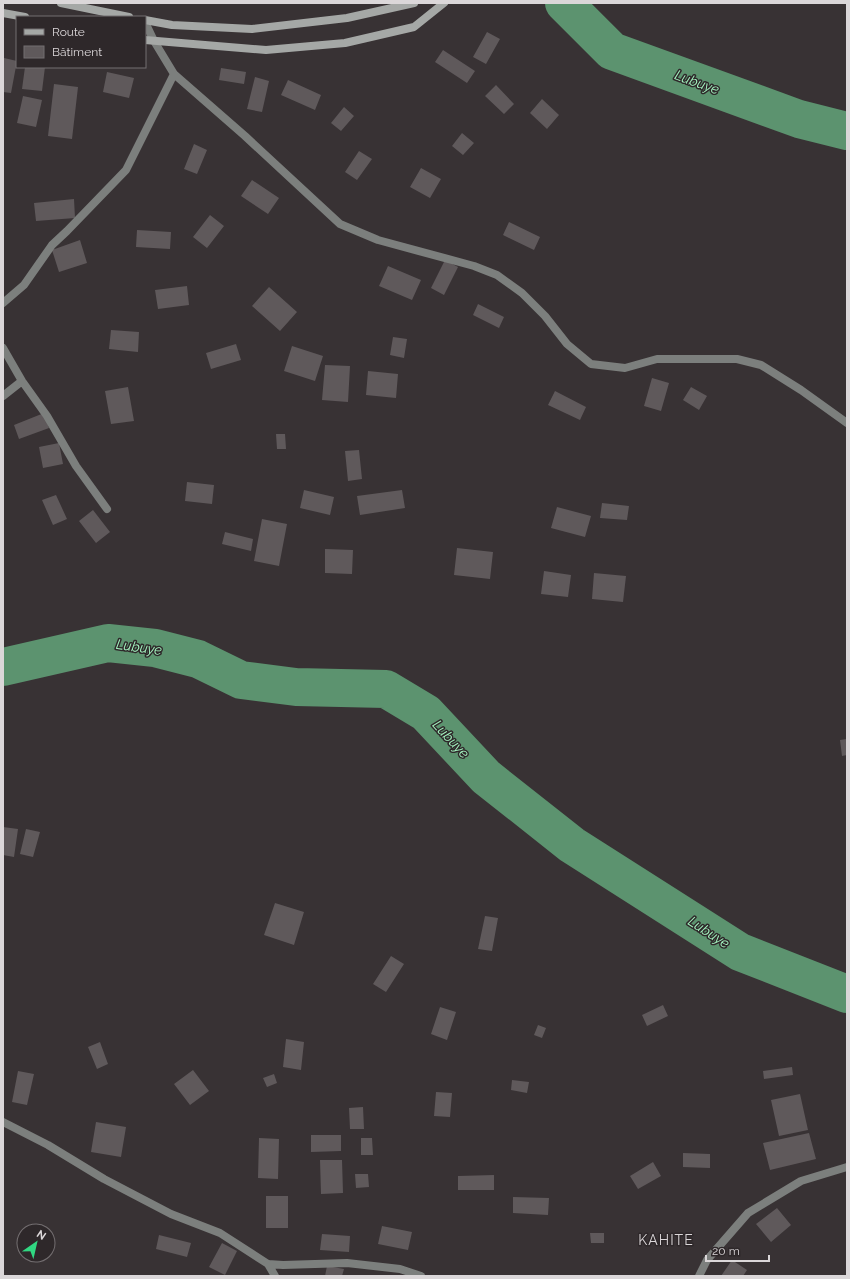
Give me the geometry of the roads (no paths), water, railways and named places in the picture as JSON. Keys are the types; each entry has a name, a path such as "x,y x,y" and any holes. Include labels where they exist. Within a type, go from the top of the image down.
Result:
{"street":[{"path":"61,3 124,16"},
{"path":"146,21 172,25 252,29 347,18 414,3"},
{"path":"146,40 266,50 345,43 414,27 444,3"},
{"path":"3,13 20,16"},
{"path":"146,23 154,41 174,74 245,136 340,224 378,240 474,266 497,275 522,293 545,316 567,344 591,364 625,368 657,359 737,359 761,365 801,390 847,423"},
{"path":"3,303 24,285 52,245 126,170 174,74"},
{"path":"3,348 22,381 47,416 76,466 107,509"},
{"path":"3,396 22,381"},
{"path":"3,1122 48,1145 104,1179 171,1214 220,1233 268,1264 275,1276"},
{"path":"699,1276 707,1260 748,1214 801,1181 847,1167"},
{"path":"268,1264 347,1263 400,1269 421,1276"}],"waterway":[{"name":"Lubuye","path":"564,3 612,51 799,119 847,131"},
{"name":"Lubuye","path":"3,667 108,643 155,648 198,659 241,680 296,687 386,689 426,713 486,777 572,845 740,952 847,994"}],"district":[{"name":"KAHITE","path":"666,1240"}]}
